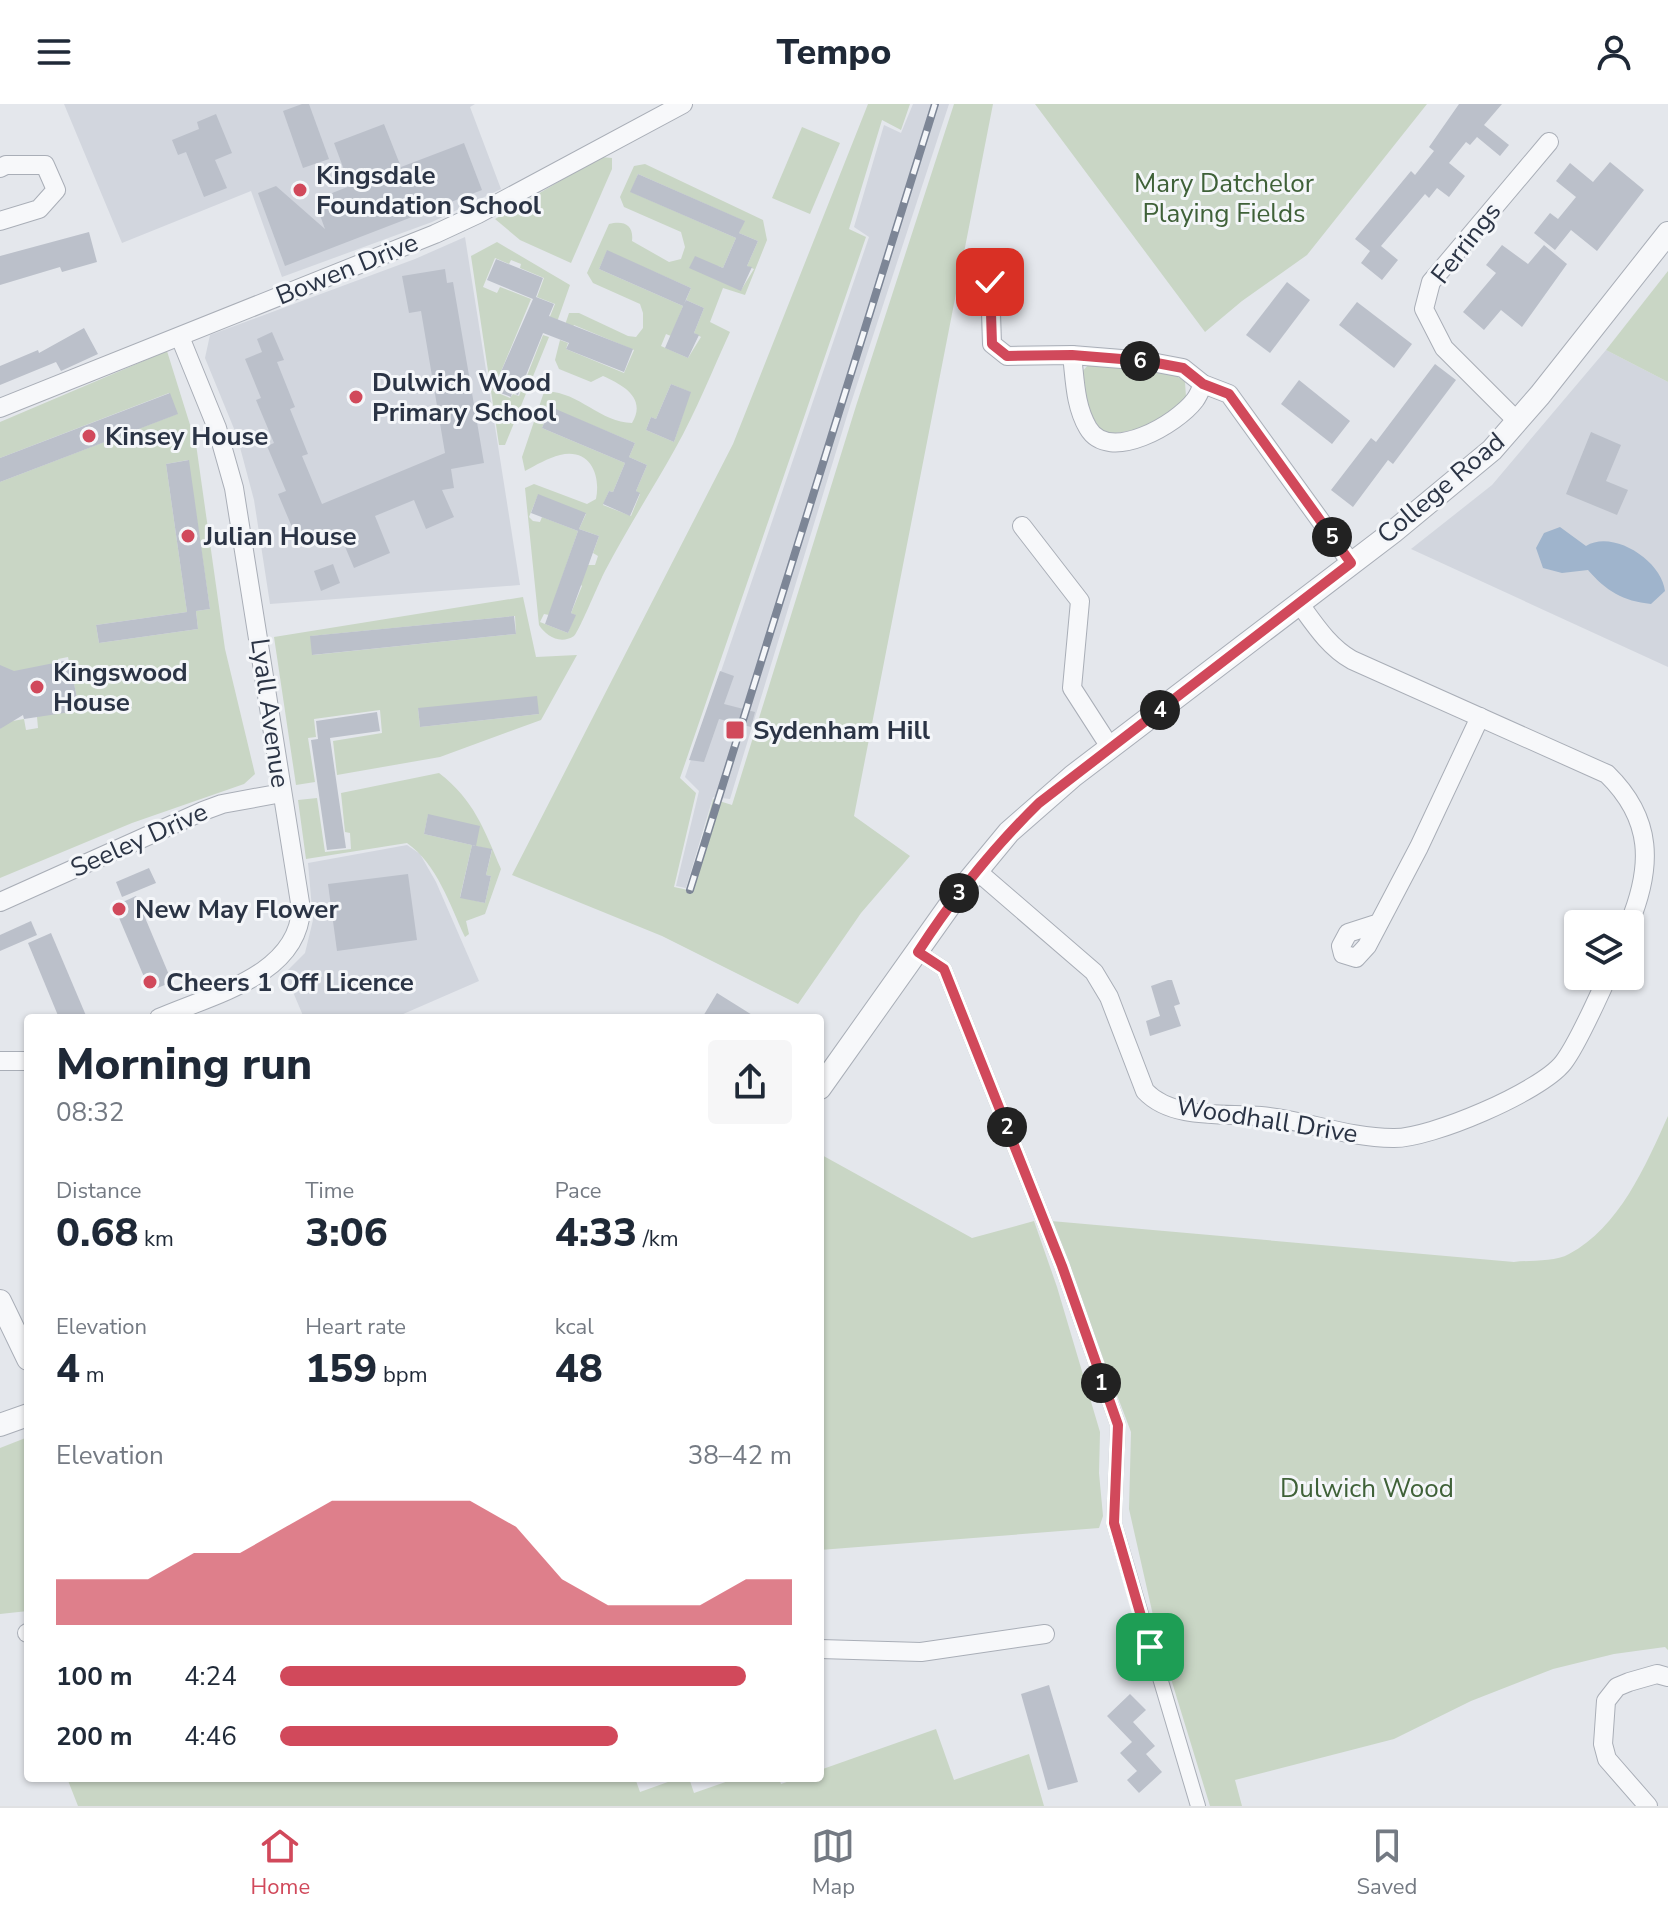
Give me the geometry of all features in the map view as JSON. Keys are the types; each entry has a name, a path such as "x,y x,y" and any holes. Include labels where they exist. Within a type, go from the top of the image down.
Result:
{"street":[{"name":"Bowen Drive","path":"0,408 435,234 683,104"},
{"name":"Ferrings","path":"1517,421 1444,348 1424,309 1431,282 1549,142"},
{"path":"0,168 6,165 45,165 56,190 39,209 0,221"},
{"name":"College Road","path":"824,1082 977,871 1039,803 1483,458 1517,421 1668,233"},
{"path":"990,282 992,344 1007,356 1072,355 1146,361 1183,368 1203,384 1229,394 1351,563"},
{"name":"Lyall Avenue","path":"168,1014 268,970 293,942 300,927 301,909 234,488 217,428 180,337"},
{"path":"1072,355 1077,402 1088,429 1104,443 1120,445 1162,426 1194,401 1203,384"},
{"path":"1022,526 1080,601 1072,688 1110,747"},
{"path":"1299,603 1339,653 1607,774 1626,792 1639,814 1645,865 1643,891 1635,910"},
{"path":"1379,923 1419,847 1480,717"},
{"name":"Seeley Drive","path":"0,902 203,811 222,804 282,793"},
{"name":"Woodhall Drive","path":"977,871 1094,972 1113,1006 1145,1091 1154,1100 1184,1110 1263,1116 1350,1135 1397,1138 1447,1125 1490,1109 1543,1080 1564,1062 1601,990"},
{"path":"918,952 944,969 1062,1266 1118,1425 1114,1523 1198,1806"},
{"path":"0,1061 24,1061"},
{"path":"0,1301 24,1351"},
{"path":"0,1425 24,1416"},
{"path":"824,1649 921,1652 1045,1634"},
{"path":"1648,1806 1607,1759 1603,1744 1606,1701 1617,1687 1629,1682 1657,1674 1668,1677"}],"shaded area":[{"name":"Kingsdale Foundation School","path":"64,104 475,104 470,107 501,189 432,222 282,277 251,191 122,243"},
{"path":"913,104 949,104 850,406 730,799 713,797 686,888 676,886 699,791 685,777 869,237 854,227 884,125 901,133"},
{"name":"Dulwich Wood Primary School","path":"465,237 520,585 270,604 254,500 237,436 205,358 210,335 415,259"},
{"path":"1606,350 1668,382 1668,667 1411,549 1492,485"},
{"path":"407,845 420,854 436,882 479,981 403,1014 302,1014 285,973 305,953 313,920 308,863"}],"green space":[{"path":"868,104 910,104 901,130 882,120 849,229 866,237 680,778 696,793 674,887 688,890 713,799 732,805 954,104 993,104 854,816 910,856 861,913 798,1004 662,936 512,875 733,444"},
{"name":"Mary Datchelor Playing Fields","path":"1035,104 1427,104 1307,255 1242,301 1205,332"},
{"path":"802,127 840,143 810,214 772,198"},
{"path":"601,157 612,158 612,169 571,263 520,240 495,219"},
{"path":"645,164 763,220 767,240 745,295 723,288 710,322 730,332 697,406 605,571 576,633 564,640 549,636 539,625 525,488 534,484 587,504 596,499 597,481 591,465 579,456 560,455 525,471 522,457 544,392 567,396 620,422 632,423 636,414 635,400 625,388 603,376 591,382 559,369 555,360 560,340 568,343 566,349 624,373 634,350 574,325 572,328 565,325 569,313 579,313 628,336 636,337 643,328 640,304 593,283 587,273 609,224 627,225 632,241 669,262 681,259 685,247 681,232 624,207 620,197 634,166","holes":["638,174 744,221 739,233 758,241 747,266 754,269 741,290 713,278 718,266 723,268 736,238 631,192","607,251 691,288 686,300 704,308 694,333 701,337 688,358 661,346 666,334 671,336 683,306 599,269","671,384 690,392 674,442 646,430 651,417 656,419","551,408 635,443 629,457 647,465 636,491 640,494 631,516 603,505 609,491 613,492 625,463 542,428","538,495 586,514 579,529 599,536 593,553 598,556 595,565 588,565 580,584 582,586 571,613 575,615 568,633 540,622 544,614 549,615 578,531 542,517 540,522 529,517"]},
{"path":"497,242 570,285 557,322 549,319 555,304 537,297 544,278 520,268 521,264 511,260 509,264 495,258 483,287 497,293 500,287 531,299 493,391 510,398 513,394 519,396 543,335 549,337 505,445 499,445 471,256"},
{"path":"1668,271 1668,382 1606,350"},
{"path":"167,351 196,444 225,649 255,774 244,784 132,823 0,878 0,729 7,722 24,719 26,730 38,728 37,717 77,698 68,657 58,659 60,670 11,675 0,667 0,482 177,414 169,393 0,458 0,422","holes":["188,460 210,609 196,611 198,629 99,643 96,625 187,612 166,464"]},
{"path":"1088,365 1139,366 1164,371 1185,382 1186,397 1168,414 1149,425 1103,434 1085,404 1081,373"},
{"path":"523,597 536,657 577,655 541,720 440,757 337,775 333,741 382,733 380,710 314,719 316,737 308,738 315,782 296,785 274,637","holes":["515,616 516,634 313,655 311,636","418,708 539,714 420,727"]},
{"path":"439,773 461,794 477,816 501,869 485,914 466,921 469,934 465,937 427,862 407,843 306,859 298,800 317,798 325,852 351,849 350,833 345,832 341,793","holes":["428,815 476,846 492,850 486,875 491,876 485,903 460,897 472,845 424,834"]},
{"name":"Dulwich Wood","path":"1668,1116 1668,1650 1665,1647 1614,1654 1553,1669 1471,1701 1394,1739 1235,1780 1242,1806 1210,1806 1157,1633 1129,1509 1131,1432 1051,1221 1514,1262 1557,1258 1587,1243 1616,1212 1640,1174"},
{"path":"824,1156 972,1238 1034,1221 1100,1432 1099,1473 1103,1516 1099,1528 824,1550"},
{"path":"24,1439 24,1611 0,1614 0,1448"},
{"path":"936,1729 954,1780 1029,1754 1044,1806 78,1806 69,1782 636,1782 640,1792 668,1782 690,1782 694,1793 726,1782 824,1782 824,1769"}],"water":[{"path":"1560,527 1586,546 1609,542 1634,551 1655,569 1665,591 1651,604 1641,603 1616,594 1588,570 1562,573 1543,568 1536,548 1544,533"}],"building":[{"path":"309,104 329,159 303,168 283,111"},
{"path":"1459,104 1502,104 1484,125 1509,145 1500,156 1477,137 1470,145 1466,142 1449,163 1465,176 1449,197 1437,188 1429,198 1425,194 1381,246 1398,260 1382,280 1361,263 1370,251 1355,239 1411,171 1415,175 1434,151 1429,147"},
{"path":"216,114 232,153 215,160 227,188 204,197 186,152 178,155 172,140 199,129 197,122"},
{"path":"384,124 401,167 464,143 482,190 285,266 258,193 276,186 325,229 317,207 329,202 327,195 350,186 334,143"},
{"path":"1610,162 1644,190 1597,251 1571,230 1555,250 1534,233 1550,213 1558,219 1576,197 1556,181 1570,163 1593,182"},
{"path":"638,174 745,221 739,233 758,241 747,266 752,267 741,291 689,268 695,256 723,268 736,238 630,192"},
{"path":"89,232 97,262 62,272 60,267 0,285 0,256"},
{"path":"1502,245 1528,264 1544,245 1567,264 1522,327 1501,310 1484,330 1463,312 1496,273 1486,265"},
{"path":"607,250 691,288 684,304 686,300 704,308 694,333 699,335 688,358 665,348 683,306 599,269"},
{"path":"496,259 543,278 536,297 554,304 549,316 633,349 624,372 566,349 569,343 543,333 518,395 512,393 511,397 493,390 533,299 487,280"},
{"path":"445,269 447,283 453,282 484,463 451,469 454,488 442,490 454,517 426,529 414,500 375,516 390,553 354,568 338,530 300,546 278,494 286,491 267,446 274,443 256,400 261,398 245,359 262,352 257,339 272,332 284,360 277,362 295,407 290,409 308,454 302,456 322,504 445,453 421,311 409,313 402,276"},
{"path":"1287,282 1310,300 1270,353 1246,335"},
{"path":"1357,302 1412,344 1394,368 1339,325"},
{"path":"84,328 98,354 61,371 56,362 0,385 0,366 38,350 39,353"},
{"path":"1435,364 1456,380 1393,464 1388,460 1353,507 1331,490 1371,438 1376,442"},
{"path":"1299,380 1350,421 1332,444 1281,404"},
{"path":"671,384 691,392 674,442 646,430 651,417 656,419"},
{"name":"Kinsey House","path":"170,393 178,414 0,482 0,458"},
{"path":"551,407 635,443 629,457 647,465 630,516 603,504 609,491 613,492 625,463 542,428"},
{"path":"1591,432 1621,445 1606,481 1628,490 1617,515 1566,494"},
{"name":"Julian House","path":"189,460 210,609 196,611 198,629 99,643 96,625 187,612 166,464"},
{"path":"538,494 586,513 579,529 599,536 571,613 576,615 568,633 545,624 578,531 531,513"},
{"path":"333,564 340,583 321,591 314,571"},
{"path":"514,616 516,634 312,655 310,636"},
{"name":"Kingswood House","path":"69,660 77,698 84,710 24,719 23,715 0,729 0,665 14,671"},
{"path":"720,671 734,676 724,704 755,712 751,727 719,719 704,762 689,760"},
{"path":"537,696 539,714 420,727 418,708"},
{"path":"377,712 380,731 330,738 346,848 327,850 311,740 318,739 316,721"},
{"path":"428,814 480,826 476,846 424,834"},
{"path":"472,845 492,849 486,875 491,876 485,903 460,898"},
{"path":"149,868 156,883 122,897 116,882"},
{"path":"408,874 417,940 337,951 328,884"},
{"path":"136,896 172,982 150,991 114,906"},
{"path":"31,921 37,935 0,951 0,935"},
{"path":"51,933 85,1014 57,1014 28,943"},
{"path":"1172,980 1180,1004 1174,1006 1181,1026 1150,1036 1146,1021 1160,1016 1151,986"},
{"path":"717,993 751,1014 704,1014"},
{"path":"1049,1685 1078,1782 1048,1790 1021,1694"},
{"path":"1130,1694 1146,1710 1133,1722 1155,1746 1146,1754 1162,1772 1139,1793 1127,1780 1137,1771 1120,1753 1132,1742 1107,1716"}],"railway":[{"path":"690,890 935,104"}],"place":[{"name":"Kingsdale Foundation School","path":"300,190"},
{"name":"Dulwich Wood Primary School","path":"356,397"},
{"name":"Kinsey House","path":"89,436"},
{"name":"Julian House","path":"188,536"},
{"name":"Kingswood House","path":"37,687"},
{"name":"Sydenham Hill","path":"735,730"},
{"name":"New May Flower","path":"119,909"},
{"name":"Cheers 1 Off Licence","path":"150,982"}],"route":[{"path":"990,282 992,344 1007,356 1072,355 1146,361 1183,368 1203,384 1229,394 1351,563 1039,803 1009,832 972,876 918,952 944,969 1062,1266 1103,1390 1118,1425 1114,1523 1150,1647"}]}
